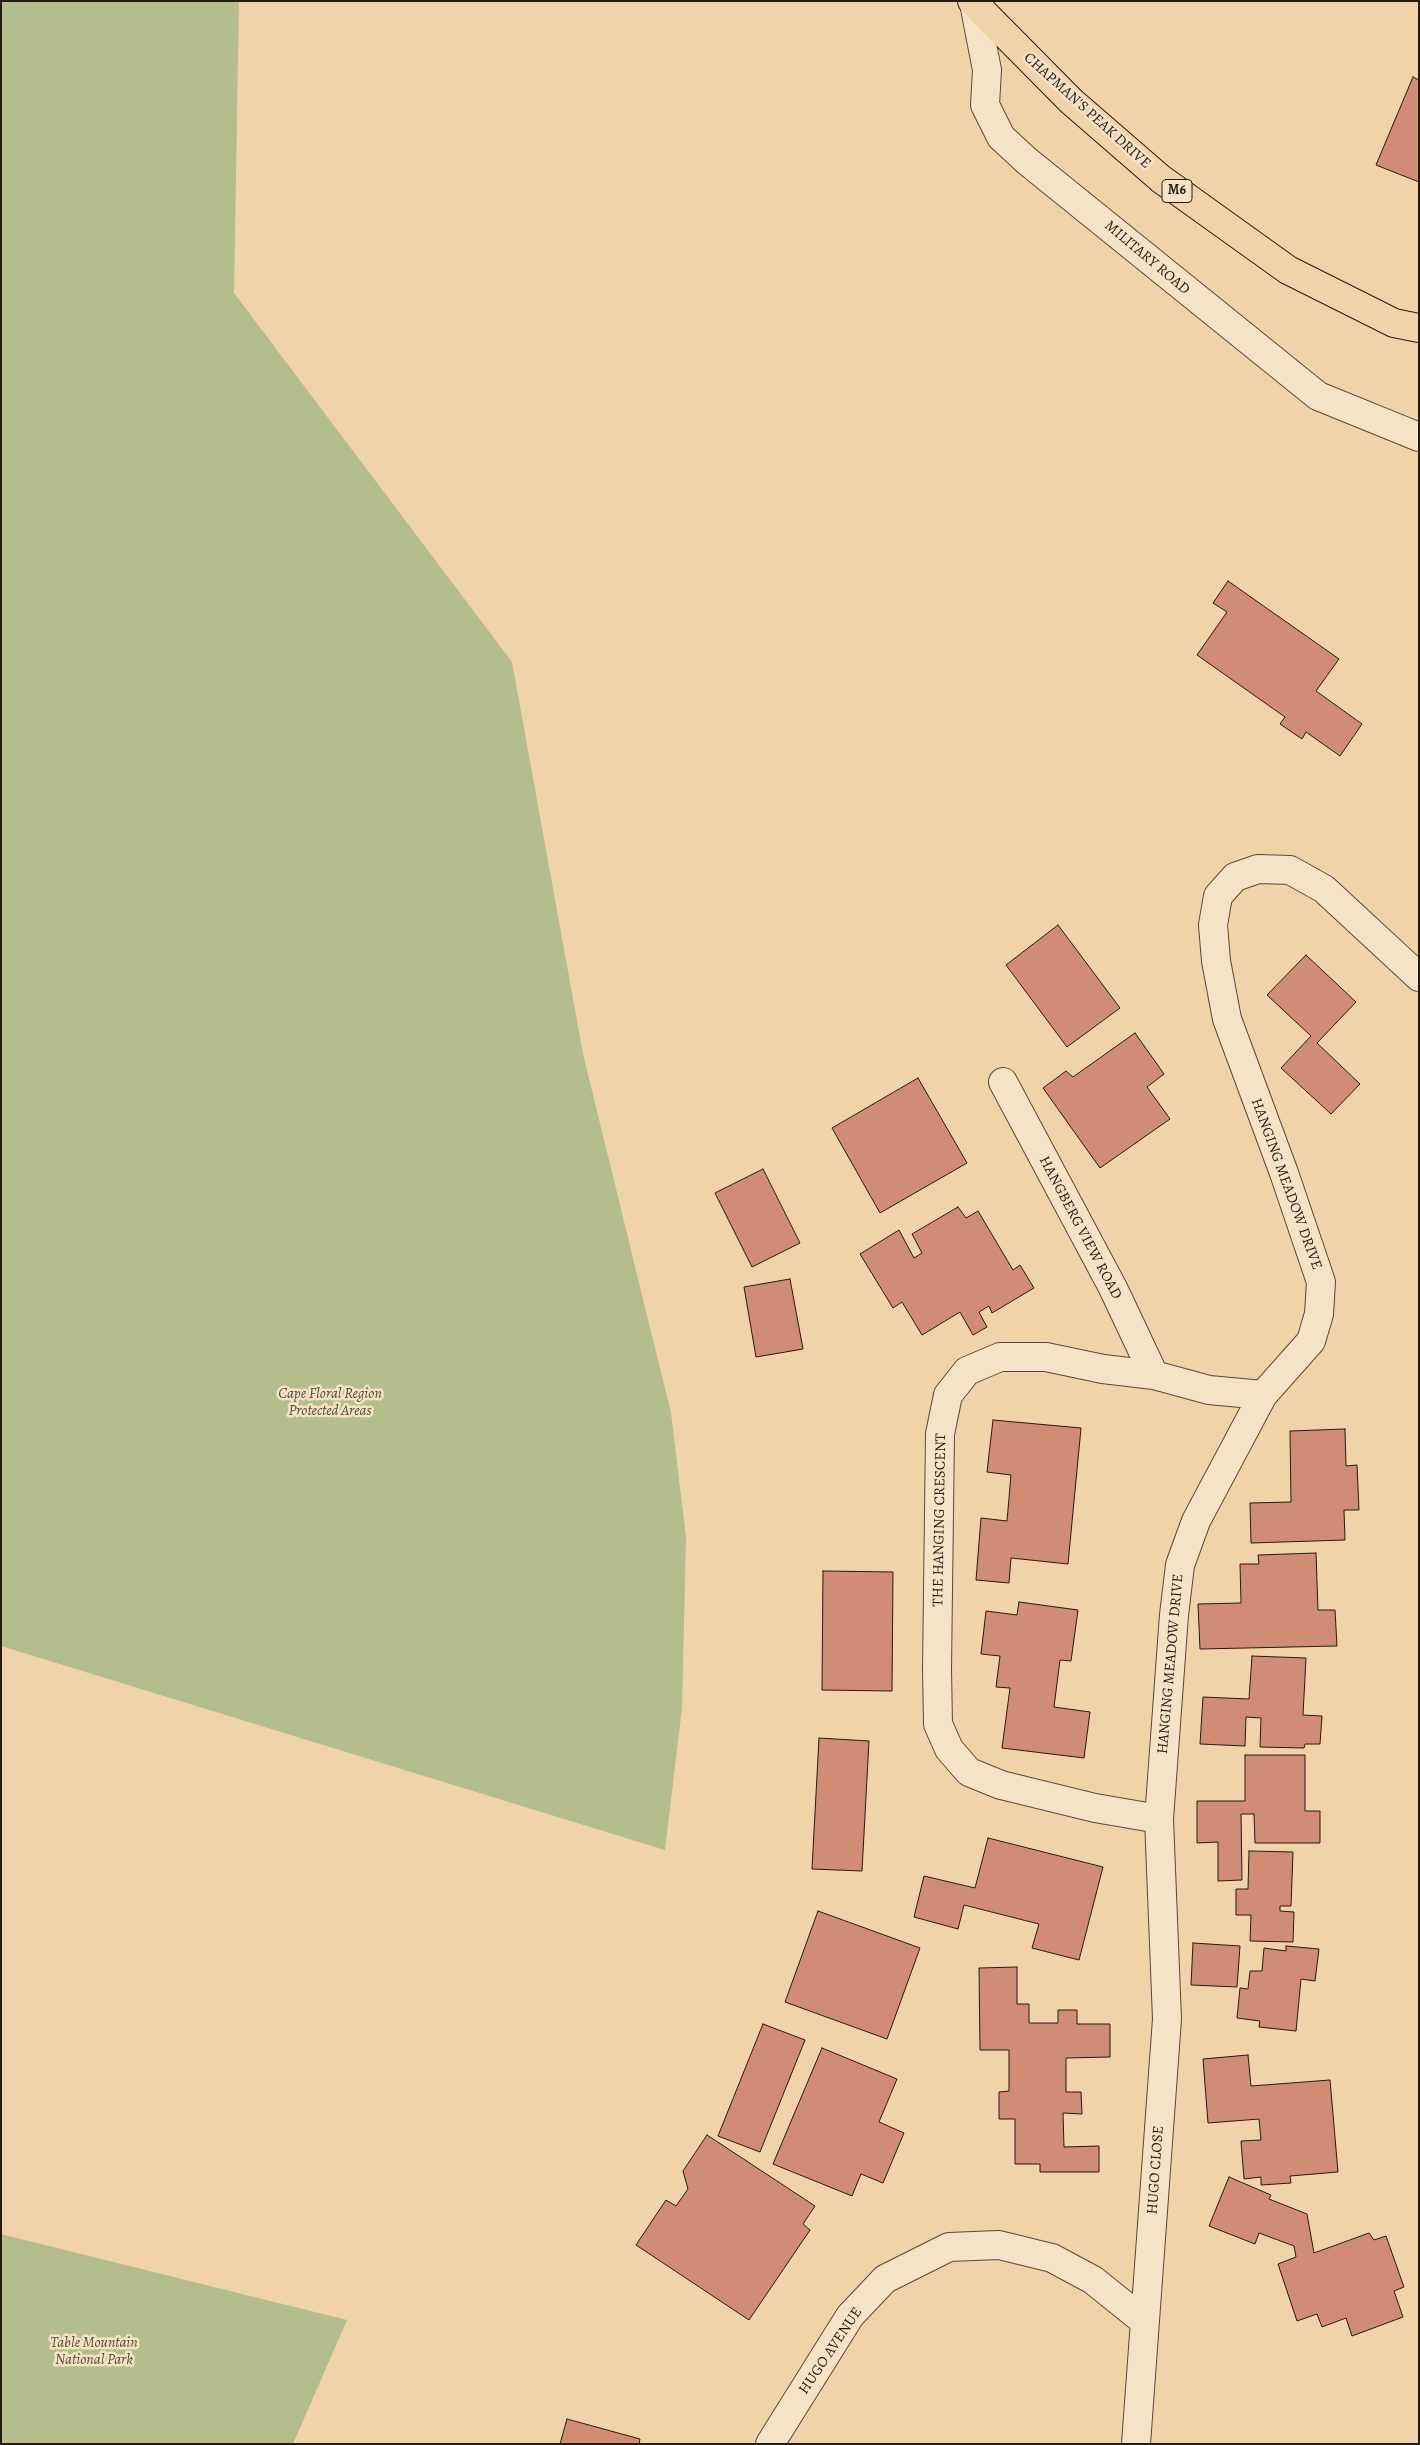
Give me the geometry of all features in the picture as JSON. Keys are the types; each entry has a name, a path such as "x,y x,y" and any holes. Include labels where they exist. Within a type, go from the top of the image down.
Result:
{"main road":[{"name":"CHAPMAN'S PEAK DRIVE","path":"973,2 1071,101 1177,190 1288,270 1394,322 1419,328"}],"street":[{"name":"MILITARY ROAD","path":"973,2 987,70 985,105 1001,137 1027,161 1318,396 1419,437"},
{"name":"HANGING MEADOW DRIVE","path":"1167,2019 1159,1819 1174,1615 1180,1565 1196,1521 1263,1395 1311,1341 1319,1314 1321,1282 1284,1173 1227,1020 1216,961 1213,925 1218,896 1235,876 1258,868 1290,870 1324,889 1419,977"},
{"name":"HANGBERG VIEW ROAD","path":"1003,1082 1114,1288 1154,1376"},
{"name":"THE HANGING CRESCENT","path":"1159,1819 1095,1808 1001,1785 969,1772 949,1749 938,1724 937,1668 940,1434 948,1395 967,1371 1000,1357 1046,1357 1103,1369 1154,1376 1209,1390 1263,1395"},
{"name":"HUGO CLOSE","path":"1144,2321 1167,2019"},
{"name":"HUGO AVENUE","path":"770,2444 850,2316 885,2279 949,2247 999,2244 1052,2258 1093,2280 1144,2321"},
{"path":"1136,2444 1144,2321"}],"green space":[{"name":"Cape Floral Region Protected Areas","path":"1,1 239,1 234,293 512,662 583,1054 671,1413 686,1537 682,1708 665,1850 1,1646"},
{"name":"Table Mountain National Park","path":"1,2234 347,2320 293,2444 1,2444"}],"building":[{"path":"1413,77 1419,80 1419,182 1376,165"},
{"path":"1228,581 1339,659 1316,691 1362,724 1340,756 1306,732 1302,739 1280,724 1285,717 1197,655 1227,612 1213,603"},
{"path":"1058,925 1120,1008 1067,1047 1006,965"},
{"path":"1306,955 1356,1002 1317,1043 1360,1084 1331,1114 1281,1068 1311,1036 1267,995"},
{"path":"1135,1033 1164,1074 1147,1087 1170,1119 1100,1168 1043,1088 1066,1071 1073,1077"},
{"path":"918,1078 967,1163 880,1213 832,1128"},
{"path":"763,1169 800,1243 752,1267 715,1193"},
{"path":"958,1207 966,1218 978,1211 1013,1270 1020,1265 1034,1288 992,1313 989,1306 979,1312 987,1327 973,1335 960,1312 922,1335 902,1302 893,1308 860,1254 899,1230 914,1258 922,1253 912,1234"},
{"path":"790,1279 803,1349 756,1357 744,1287"},
{"path":"993,1420 1081,1428 1068,1564 1011,1558 1009,1583 976,1580 981,1518 1007,1521 1011,1475 987,1472"},
{"path":"1345,1429 1346,1466 1357,1465 1359,1510 1344,1510 1345,1540 1251,1543 1250,1503 1291,1502 1290,1431"},
{"path":"1316,1553 1318,1610 1335,1610 1337,1646 1200,1649 1198,1604 1241,1603 1240,1564 1259,1564 1258,1555"},
{"path":"823,1571 893,1572 892,1691 822,1690"},
{"path":"1019,1602 1078,1610 1071,1661 1060,1660 1054,1707 1090,1712 1084,1758 1002,1748 1010,1688 996,1687 1000,1656 981,1654 986,1611 1017,1615"},
{"path":"1252,1656 1306,1658 1303,1715 1322,1716 1320,1744 1305,1744 1304,1748 1260,1747 1261,1718 1246,1717 1245,1746 1200,1744 1203,1697 1249,1699"},
{"path":"819,1738 869,1741 862,1871 812,1869"},
{"path":"1245,1755 1305,1755 1305,1811 1320,1811 1320,1843 1255,1843 1254,1814 1241,1814 1242,1880 1218,1881 1218,1842 1197,1843 1197,1801 1245,1801"},
{"path":"988,1838 1103,1867 1079,1960 1032,1948 1039,1924 964,1905 958,1929 914,1917 924,1876 975,1888"},
{"path":"1249,1851 1293,1852 1291,1906 1280,1906 1280,1911 1294,1912 1293,1942 1250,1941 1251,1915 1236,1915 1236,1889 1248,1889"},
{"path":"818,1911 920,1948 887,2039 785,2002"},
{"path":"1193,1943 1240,1946 1237,1987 1191,1985"},
{"path":"1286,1946 1319,1949 1315,1981 1301,1979 1296,2031 1259,2027 1260,2021 1237,2018 1240,1988 1248,1989 1250,1971 1262,1971 1264,1948 1286,1951"},
{"path":"1017,1967 1017,2004 1029,2004 1029,2023 1058,2023 1058,2010 1077,2010 1077,2024 1110,2024 1110,2057 1066,2058 1066,2092 1081,2092 1082,2114 1063,2113 1064,2147 1099,2146 1099,2172 1040,2172 1040,2164 1015,2164 1015,2119 999,2119 999,2092 1009,2091 1009,2050 980,2050 979,1968"},
{"path":"763,2024 805,2040 760,2152 718,2136"},
{"path":"822,2048 897,2079 879,2122 904,2133 883,2183 861,2174 852,2196 773,2164"},
{"path":"1248,2055 1251,2086 1330,2080 1338,2172 1290,2176 1291,2183 1261,2185 1261,2177 1244,2179 1241,2141 1261,2140 1259,2119 1208,2123 1203,2059"},
{"path":"707,2135 815,2206 803,2224 810,2230 749,2320 636,2245 666,2200 676,2206 688,2189 683,2171"},
{"path":"1229,2177 1271,2195 1269,2199 1307,2214 1314,2253 1369,2233 1374,2240 1386,2236 1404,2287 1394,2291 1403,2317 1352,2336 1346,2318 1322,2327 1317,2314 1297,2321 1278,2264 1296,2257 1294,2246 1259,2233 1255,2244 1209,2226"},
{"path":"567,2419 640,2439 639,2444 560,2444"}]}
